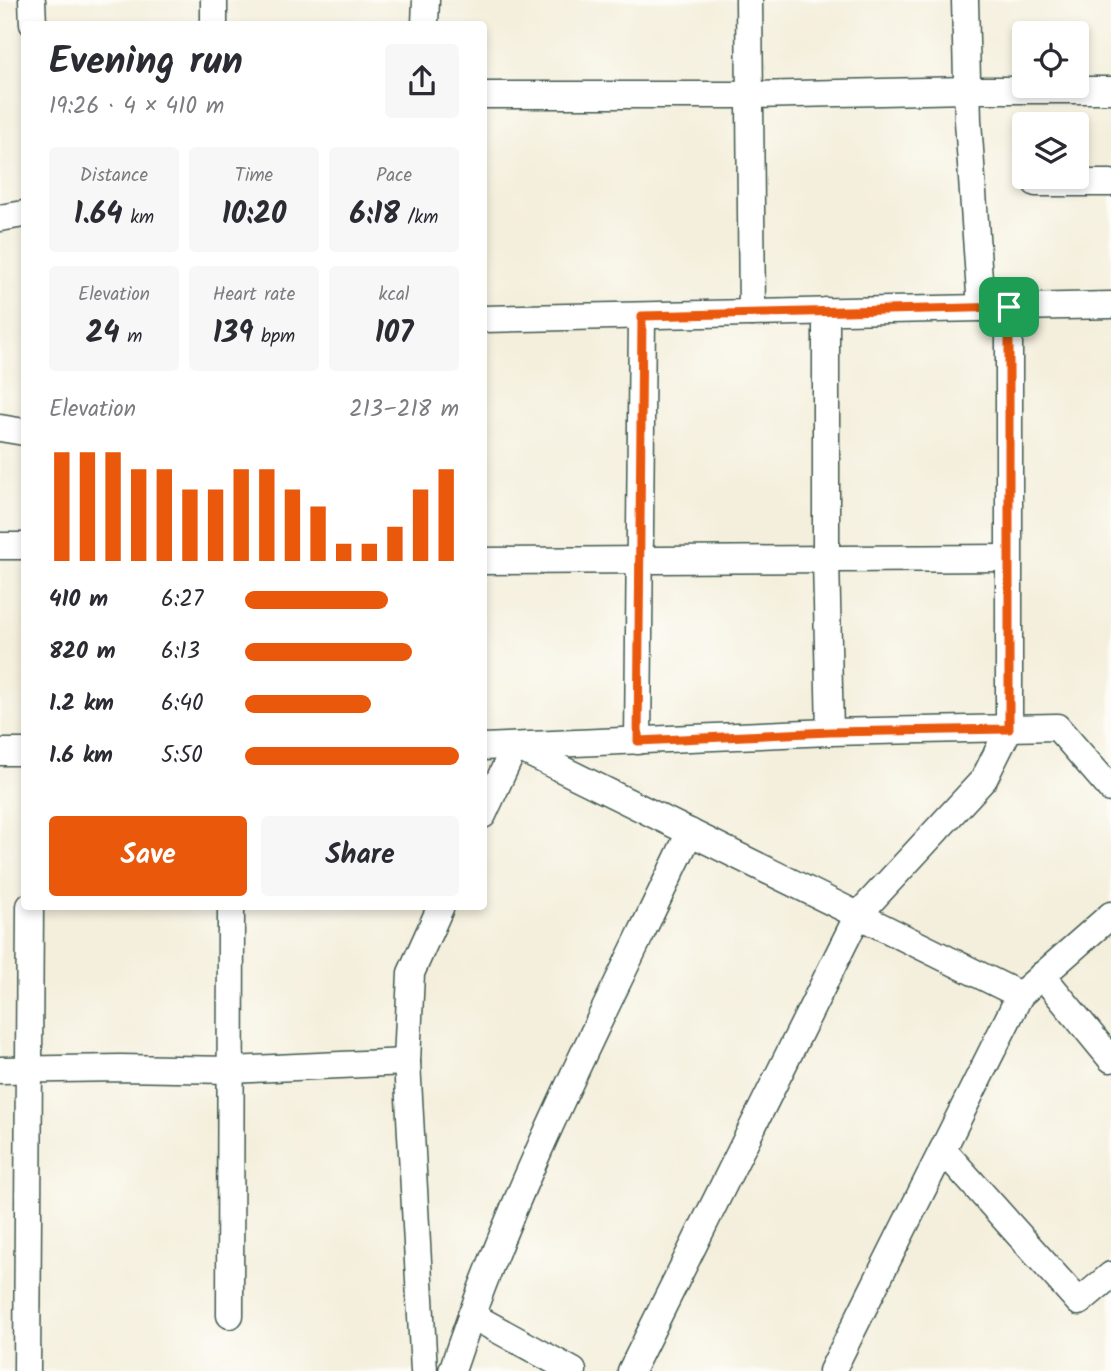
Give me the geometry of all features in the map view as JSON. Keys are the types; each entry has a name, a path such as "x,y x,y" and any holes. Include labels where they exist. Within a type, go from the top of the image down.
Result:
{"street":[{"path":"32,0 33,21"},
{"path":"214,0 214,21"},
{"path":"425,21 426,0"},
{"path":"749,0 752,313"},
{"path":"965,0 967,90 981,308"},
{"path":"487,95 750,95 1111,90"},
{"path":"1089,183 1111,183"},
{"path":"0,218 21,214"},
{"path":"487,319 1111,305"},
{"path":"631,1371 858,915 984,779 1009,729 1009,307"},
{"path":"826,312 826,559 830,732"},
{"path":"638,741 642,316"},
{"path":"0,428 21,432"},
{"path":"0,546 21,546"},
{"path":"487,561 1009,558"},
{"path":"487,747 830,732 1057,727 1111,789"},
{"path":"487,806 515,746"},
{"path":"515,746 1020,995"},
{"path":"0,752 21,752"},
{"path":"452,1371 471,1315 524,1182 690,832"},
{"path":"27,1371 30,910"},
{"path":"230,1315 231,910"},
{"path":"424,1371 407,1062 411,973 439,910"},
{"path":"832,1371 1020,995 1111,915"},
{"path":"1042,975 1111,1059"},
{"path":"0,1070 230,1070 407,1062"},
{"path":"943,1150 1079,1302 1110,1277"},
{"path":"471,1315 573,1371"}],"route":[{"path":"1009,307 1009,729 830,732 638,741 642,316 1009,307"}]}
